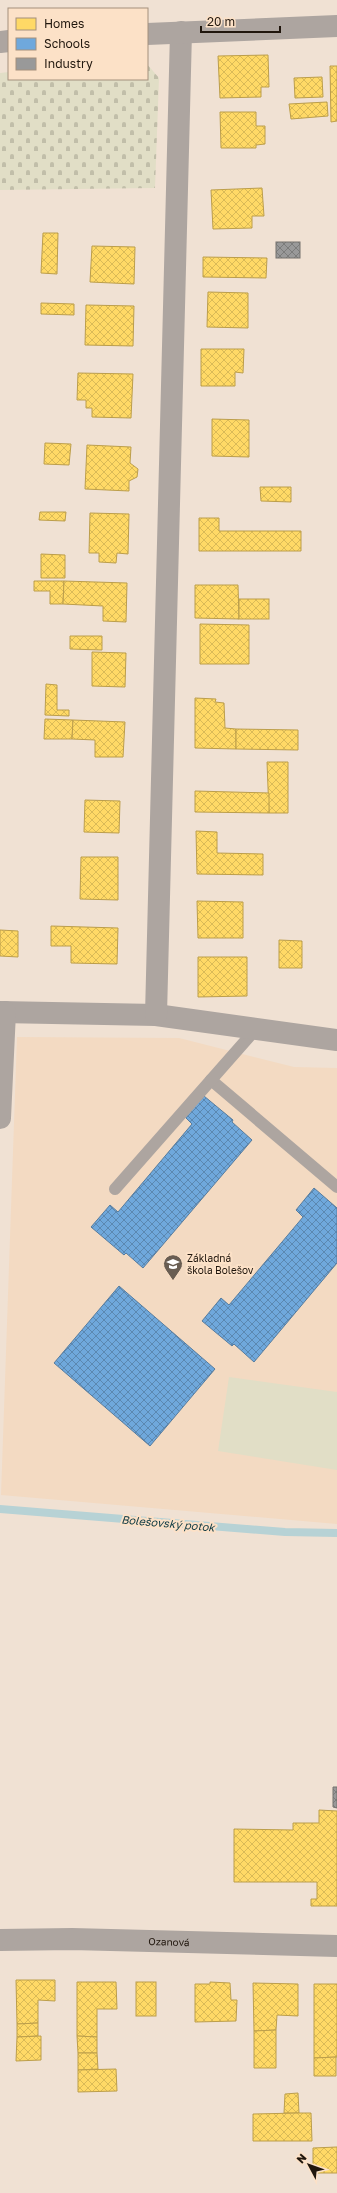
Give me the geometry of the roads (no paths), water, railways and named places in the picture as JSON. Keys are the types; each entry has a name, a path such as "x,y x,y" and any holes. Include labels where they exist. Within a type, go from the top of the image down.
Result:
{"street":[{"path":"148,34 337,26"},
{"path":"156,1015 181,32"},
{"path":"0,1118 2,1012 156,1015 337,1040"},
{"name":"Ozanová","path":"0,1940 72,1938 337,1946"}],"lane":[{"path":"115,1189 256,1030"},
{"path":"211,1080 337,1187"}],"waterway":[{"name":"Bolešovský potok","path":"0,1509 285,1532 337,1533"}],"place":[{"name":"Základná škola Bolešov","path":"173,1281"}]}
